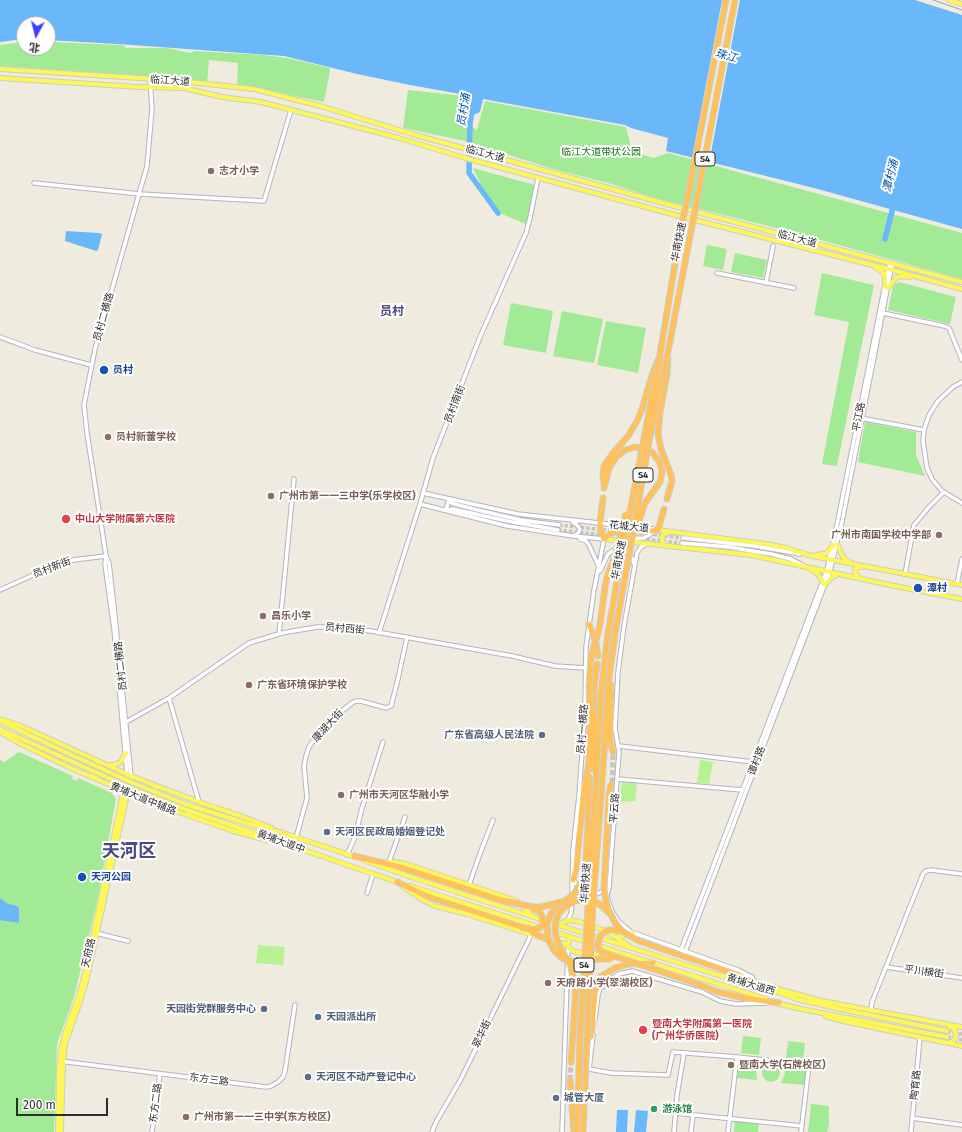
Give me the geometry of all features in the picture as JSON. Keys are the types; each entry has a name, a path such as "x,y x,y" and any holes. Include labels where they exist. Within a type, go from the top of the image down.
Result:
{"highway":[{"name":"华南快速","path":"583,1132 586,1090 601,700 608,633 660,354 680,234 726,0"},
{"name":"华南快速","path":"577,1132 580,1036 598,798 609,678 657,397 668,352 735,0"},
{"path":"667,499 672,481 661,449 658,434 667,374 668,352"},
{"path":"630,552 641,513 660,482 662,472 660,463 653,453 646,449 635,447 625,450 612,462 606,474 604,486 604,466 606,461 632,430 642,409 660,354"},
{"path":"630,963 603,958 574,962 564,959 557,954 548,941 547,923 553,911 574,894 583,879 588,824 590,665 600,625 608,574 615,556 636,482"},
{"path":"603,498 600,523 601,532 604,539 615,532 645,532 658,530 664,509"},
{"path":"589,624 596,643 598,656"},
{"path":"613,752 610,741 611,670 616,634"},
{"path":"597,664 594,688 593,771 598,798"},
{"path":"573,880 584,789 589,762"},
{"path":"611,784 609,794 604,889 606,901 613,920 622,931 639,941 681,952 749,980 757,985"},
{"path":"354,856 406,869 504,901 531,908 542,914 542,926 533,930 521,927 427,896 397,882"},
{"path":"571,1063 576,988 572,972 557,941 555,930 557,918 564,908 577,900 587,900 599,903 610,914"},
{"path":"504,901 536,908 552,906 565,901"},
{"path":"521,927 546,939 564,956"},
{"path":"622,931 614,930 604,932 598,939 599,950 603,954 730,995 779,1004"},
{"path":"586,1090 597,986 600,977 615,968 629,964 653,963"},
{"path":"570,1080 577,1132"}],"main road":[{"path":"950,0 962,4"},
{"name":"临江大道","path":"0,69 178,81 254,89 320,106 458,147 962,282"},
{"name":"临江大道","path":"0,78 184,88 222,97 260,102 679,216 871,264 962,289"},
{"path":"384,135 391,130 387,126"},
{"path":"407,141 405,135 412,134"},
{"path":"562,174 557,177 562,184"},
{"path":"871,264 884,274 886,288"},
{"path":"934,282 932,278 936,275"},
{"path":"886,288 893,280 901,276 919,277"},
{"name":"花城大道","path":"658,530 766,544 831,560 960,584"},
{"path":"665,546 662,541 662,537 664,534 671,532"},
{"name":"花城大道","path":"604,539 751,555 890,585 962,598"},
{"path":"808,555 825,554 835,544 840,553 849,562 864,566"},
{"path":"803,565 818,574 824,584 834,576 842,574"},
{"path":"861,578 856,575 855,570 857,567 864,566"},
{"name":"黄埔大道中","path":"0,720 133,783 188,804 348,854 411,877 558,925"},
{"name":"黄埔大道中辅路","path":"0,720 19,725 106,765 159,787 238,815 283,833"},
{"name":"黄埔大道中","path":"0,729 133,789 186,810 397,882 569,937"},
{"name":"黄埔大道中辅路","path":"0,732 17,742 90,776 153,803 240,833 294,847"},
{"path":"106,765 120,763 124,759 126,753"},
{"path":"90,776 96,775 99,772 100,767 97,761"},
{"name":"天府路","path":"58,1132 61,1061 64,1036 81,989 96,933 129,775"},
{"path":"153,803 148,797 149,792 153,788 159,787"},
{"path":"380,862 404,864 517,901 532,916"},
{"path":"397,882 425,902 445,910 467,914 589,955 616,952"},
{"path":"558,925 568,920 577,921 598,928 617,937 632,947"},
{"name":"黄埔大道西","path":"558,925 715,974 757,985 811,1003 948,1031"},
{"path":"617,937 634,933"},
{"path":"568,947 569,937"},
{"name":"黄埔大道西","path":"569,937 779,1004 813,1012 947,1037"},
{"path":"757,985 818,1000 962,1027"},
{"path":"813,1012 843,1021 962,1046"},
{"path":"945,1043 953,1041 956,1036 955,1030 947,1025"},
{"name":"天府路","path":"61,1061 61,1132"}],"street":[{"name":"员村二横路","path":"129,775 126,722 109,563 106,556 84,411 91,365 147,166 152,109 150,79"},
{"path":"34,183 140,194 264,201 291,110"},
{"name":"员村南街","path":"378,633 434,458 480,337 524,237 530,218 538,178"},
{"path":"766,283 773,246"},
{"name":"平江路","path":"828,571 835,544 891,263"},
{"path":"717,273 794,288"},
{"name":"平江路","path":"860,418 883,313 886,288"},
{"path":"883,313 949,328 962,360"},
{"path":"0,337 35,350 91,365"},
{"path":"962,382 953,387 938,401 929,415 924,430 923,441 927,468 932,479 944,492 962,503"},
{"path":"860,418 924,430"},
{"path":"280,634 294,478"},
{"path":"905,574 914,525 944,492"},
{"name":"花城大道","path":"423,493 512,514 658,530"},
{"path":"446,510 449,499"},
{"name":"花城大道","path":"449,499 450,502 454,504 482,512 521,520 559,525"},
{"name":"花城大道","path":"420,504 507,526 604,539"},
{"name":"花城大道","path":"446,510 453,509 558,530"},
{"path":"572,521 580,528 574,536 586,541 589,544 599,567"},
{"path":"604,539 644,538 658,530"},
{"name":"花城大道","path":"682,538 754,546 808,555"},
{"name":"员村一横路","path":"568,920 571,913 573,850 581,761 585,702 585,668 589,624 604,539"},
{"name":"花城大道","path":"682,543 729,547 771,554 791,559 803,565"},
{"name":"平云路","path":"647,544 641,547 637,553 634,565 618,672 615,728 619,746 618,779 609,888 607,894 613,913 621,924 634,933 681,952 727,966 744,973 754,979 757,985"},
{"path":"597,579 608,554 614,550 627,552 632,558 634,565"},
{"name":"员村二横路","path":"106,556 105,564 114,629 129,775"},
{"name":"员村新街","path":"0,590 60,563 106,556"},
{"path":"960,584 962,559"},
{"name":"谭村路","path":"681,952 828,571"},
{"name":"谭村路","path":"681,952 742,790 824,584"},
{"name":"员村西街","path":"126,722 169,698 241,648 256,640 309,628 325,626 407,637 512,656 555,666 585,668"},
{"name":"康湖大街","path":"296,838 307,798 304,766 309,747 319,732 334,717 352,703 361,701 386,708 390,706 398,679 407,637"},
{"path":"169,698 199,802"},
{"path":"348,854 355,837 362,808 384,742"},
{"path":"619,746 753,762"},
{"path":"581,761 589,762"},
{"path":"618,779 742,790"},
{"path":"389,862 405,817"},
{"path":"469,885 480,851 493,820"},
{"path":"871,1010 886,967 923,874 926,871 931,870 962,874"},
{"path":"367,894 373,874"},
{"path":"573,880 578,889 589,895 601,893 609,888"},
{"path":"96,933 128,941"},
{"name":"翠华街","path":"432,1132 436,1122 461,1079 531,935"},
{"path":"562,1132 568,947"},
{"name":"平川横街","path":"886,967 962,978"},
{"path":"577,1132 584,1073 589,1069 598,995 600,988 611,978 619,974 632,971 708,994 720,1001 750,1004 768,1003"},
{"path":"727,1002 731,1000 730,995"},
{"name":"东方三路","path":"61,1061 266,1087 271,1086 283,1077 285,1071 295,1005"},
{"name":"陶育路","path":"911,1132 920,1038"},
{"path":"589,1069 611,1073 668,1075 673,1052 809,1065 801,1132"},
{"path":"674,1132 675,1113 684,1053"},
{"path":"728,1132 737,1057"},
{"name":"东方二路","path":"152,1132 160,1074"},
{"path":"675,1113 802,1126"},
{"path":"691,1132 693,1115"},
{"path":"912,1118 962,1125"}],"green space":[{"path":"56,42 123,45 126,48 167,48 190,53 195,51 264,55 287,58 330,68 330,71 324,102 255,88 237,86 238,63 209,60 207,83 115,74 0,66 0,45 16,43 16,56 56,56"},
{"name":"临江大道带状公园","path":"408,90 464,96 463,121 477,130 485,101 626,127 632,151 653,158 668,153 962,233 962,279 788,231 655,198 608,183 553,169 465,141 403,128"},
{"path":"473,168 535,185 531,209 526,224 502,214 481,185"},
{"path":"707,245 727,249 723,270 703,266"},
{"path":"735,253 767,260 763,278 731,272"},
{"path":"822,273 874,285 837,466 822,464 849,322 814,315"},
{"path":"899,282 956,297 950,324 888,310 893,286"},
{"path":"511,303 553,311 546,353 503,345"},
{"path":"562,311 603,319 594,363 553,356"},
{"path":"606,321 646,328 638,373 597,365"},
{"path":"865,422 916,432 916,455 925,476 858,462"},
{"name":"天河公园","path":"19,752 73,776 72,779 77,781 78,778 112,793 116,799 98,898 74,997 57,1044 54,1132 0,1132 0,760 4,762"},
{"path":"700,760 713,762 709,784 697,783"},
{"path":"622,780 637,781 635,801 620,802"},
{"path":"258,945 285,947 283,965 256,963"},
{"path":"743,1036 761,1038 759,1055 741,1053"},
{"path":"788,1041 805,1043 803,1062 786,1060"},
{"path":"738,1059 761,1062 756,1071 757,1080 737,1078"},
{"path":"767,1064 775,1064 780,1069 778,1080 775,1082 767,1082 762,1077 762,1069"},
{"path":"783,1066 808,1068 805,1085 781,1083 785,1073"},
{"path":"811,1104 829,1106 829,1125 827,1132 808,1132"},
{"path":"735,1119 759,1121 758,1132 734,1132"}],"water":[{"name":"珠江","path":"0,0 915,0 962,15 962,229 814,188 666,151 668,138 625,125 483,99 480,112 471,116 464,109 466,95 357,74 284,56 56,40 56,16 16,16 16,40 0,42"},
{"path":"66,231 102,234 98,250 96,251 65,241"},
{"path":"0,898 8,904 19,907 19,923 0,920"},
{"path":"617,1110 628,1110 627,1132 616,1132"},
{"path":"636,1110 648,1111 646,1132 634,1132"}],"pier":[{"path":"722,0 740,0 709,163 692,159"}],"waterway":[{"name":"员村涌","path":"472,111 470,123 469,173 498,213"},
{"name":"潭村涌","path":"885,239 894,203"}],"tunnel":[{"path":"559,525 616,531"},
{"path":"558,530 603,535"},
{"path":"648,534 683,538"},
{"path":"641,539 682,543"},
{"path":"611,850 613,752"},
{"path":"947,1031 962,1034"},
{"path":"947,1037 962,1040"},
{"path":"570,1080 571,1063"}],"tram line":[{"path":"933,0 962,10"}],"place":[{"name":"志才小学","path":"211,171"},
{"name":"员村","path":"104,370"},
{"name":"员村新蕾学校","path":"108,437"},
{"name":"广州市第一一三中学(乐学校区)","path":"271,496"},
{"name":"中山大学附属第六医院","path":"66,519"},
{"name":"广州市南国学校中学部","path":"939,535"},
{"name":"潭村","path":"918,588"},
{"name":"昌乐小学","path":"263,616"},
{"name":"广东省环境保护学校","path":"249,685"},
{"name":"广东省高级人民法院","path":"542,735"},
{"name":"广州市天河区华融小学","path":"341,795"},
{"name":"天河区民政局婚姻登记处","path":"327,832"},
{"name":"天河公园","path":"82,877"},
{"name":"天府路小学(翠湖校区)","path":"548,983"},
{"name":"天园街党群服务中心","path":"264,1009"},
{"name":"天园派出所","path":"318,1017"},
{"name":"暨南大学附属第一医院 (广州华侨医院)","path":"643,1030"},
{"name":"暨南大学(石牌校区)","path":"731,1065"},
{"name":"天河区不动产登记中心","path":"308,1077"},
{"name":"城管大厦","path":"556,1098"},
{"name":"游泳馆","path":"654,1109"},
{"name":"广州市第一一三中学(东方校区)","path":"186,1117"}],"district":[{"name":"员村","path":"392,312"},
{"name":"天河区","path":"129,852"}]}
